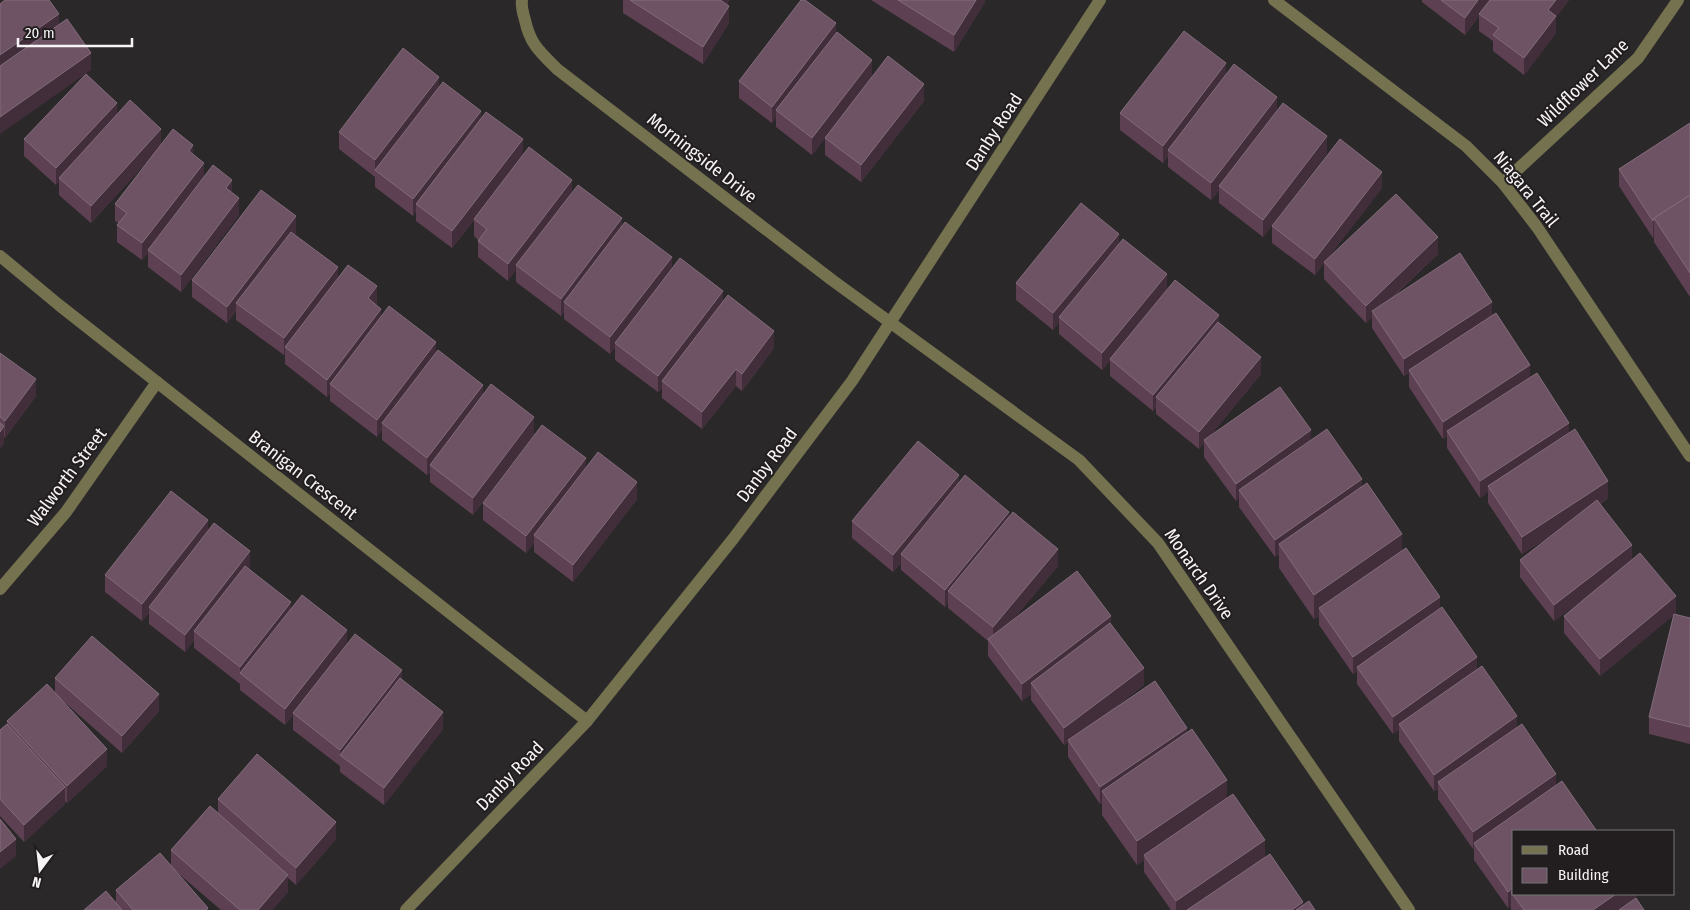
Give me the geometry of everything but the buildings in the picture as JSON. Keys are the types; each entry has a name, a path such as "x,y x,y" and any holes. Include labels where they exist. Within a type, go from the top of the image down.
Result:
{"street":[{"name":"Morningside Drive","path":"522,0 521,6 528,35 540,52 557,69 891,323"},
{"name":"Danby Road","path":"406,910 587,721 733,539 852,381 1100,0"},
{"name":"Niagara Trail","path":"1274,0 1466,146 1503,183 1536,227 1690,456"},
{"name":"Wildflower Lane","path":"1503,183 1638,58 1678,0"},
{"name":"Branigan Crescent","path":"0,256 59,305 587,721"},
{"name":"Monarch Drive","path":"891,323 1079,460 1158,543 1409,910"},
{"name":"Walworth Street","path":"0,589 66,512 157,382"}]}
